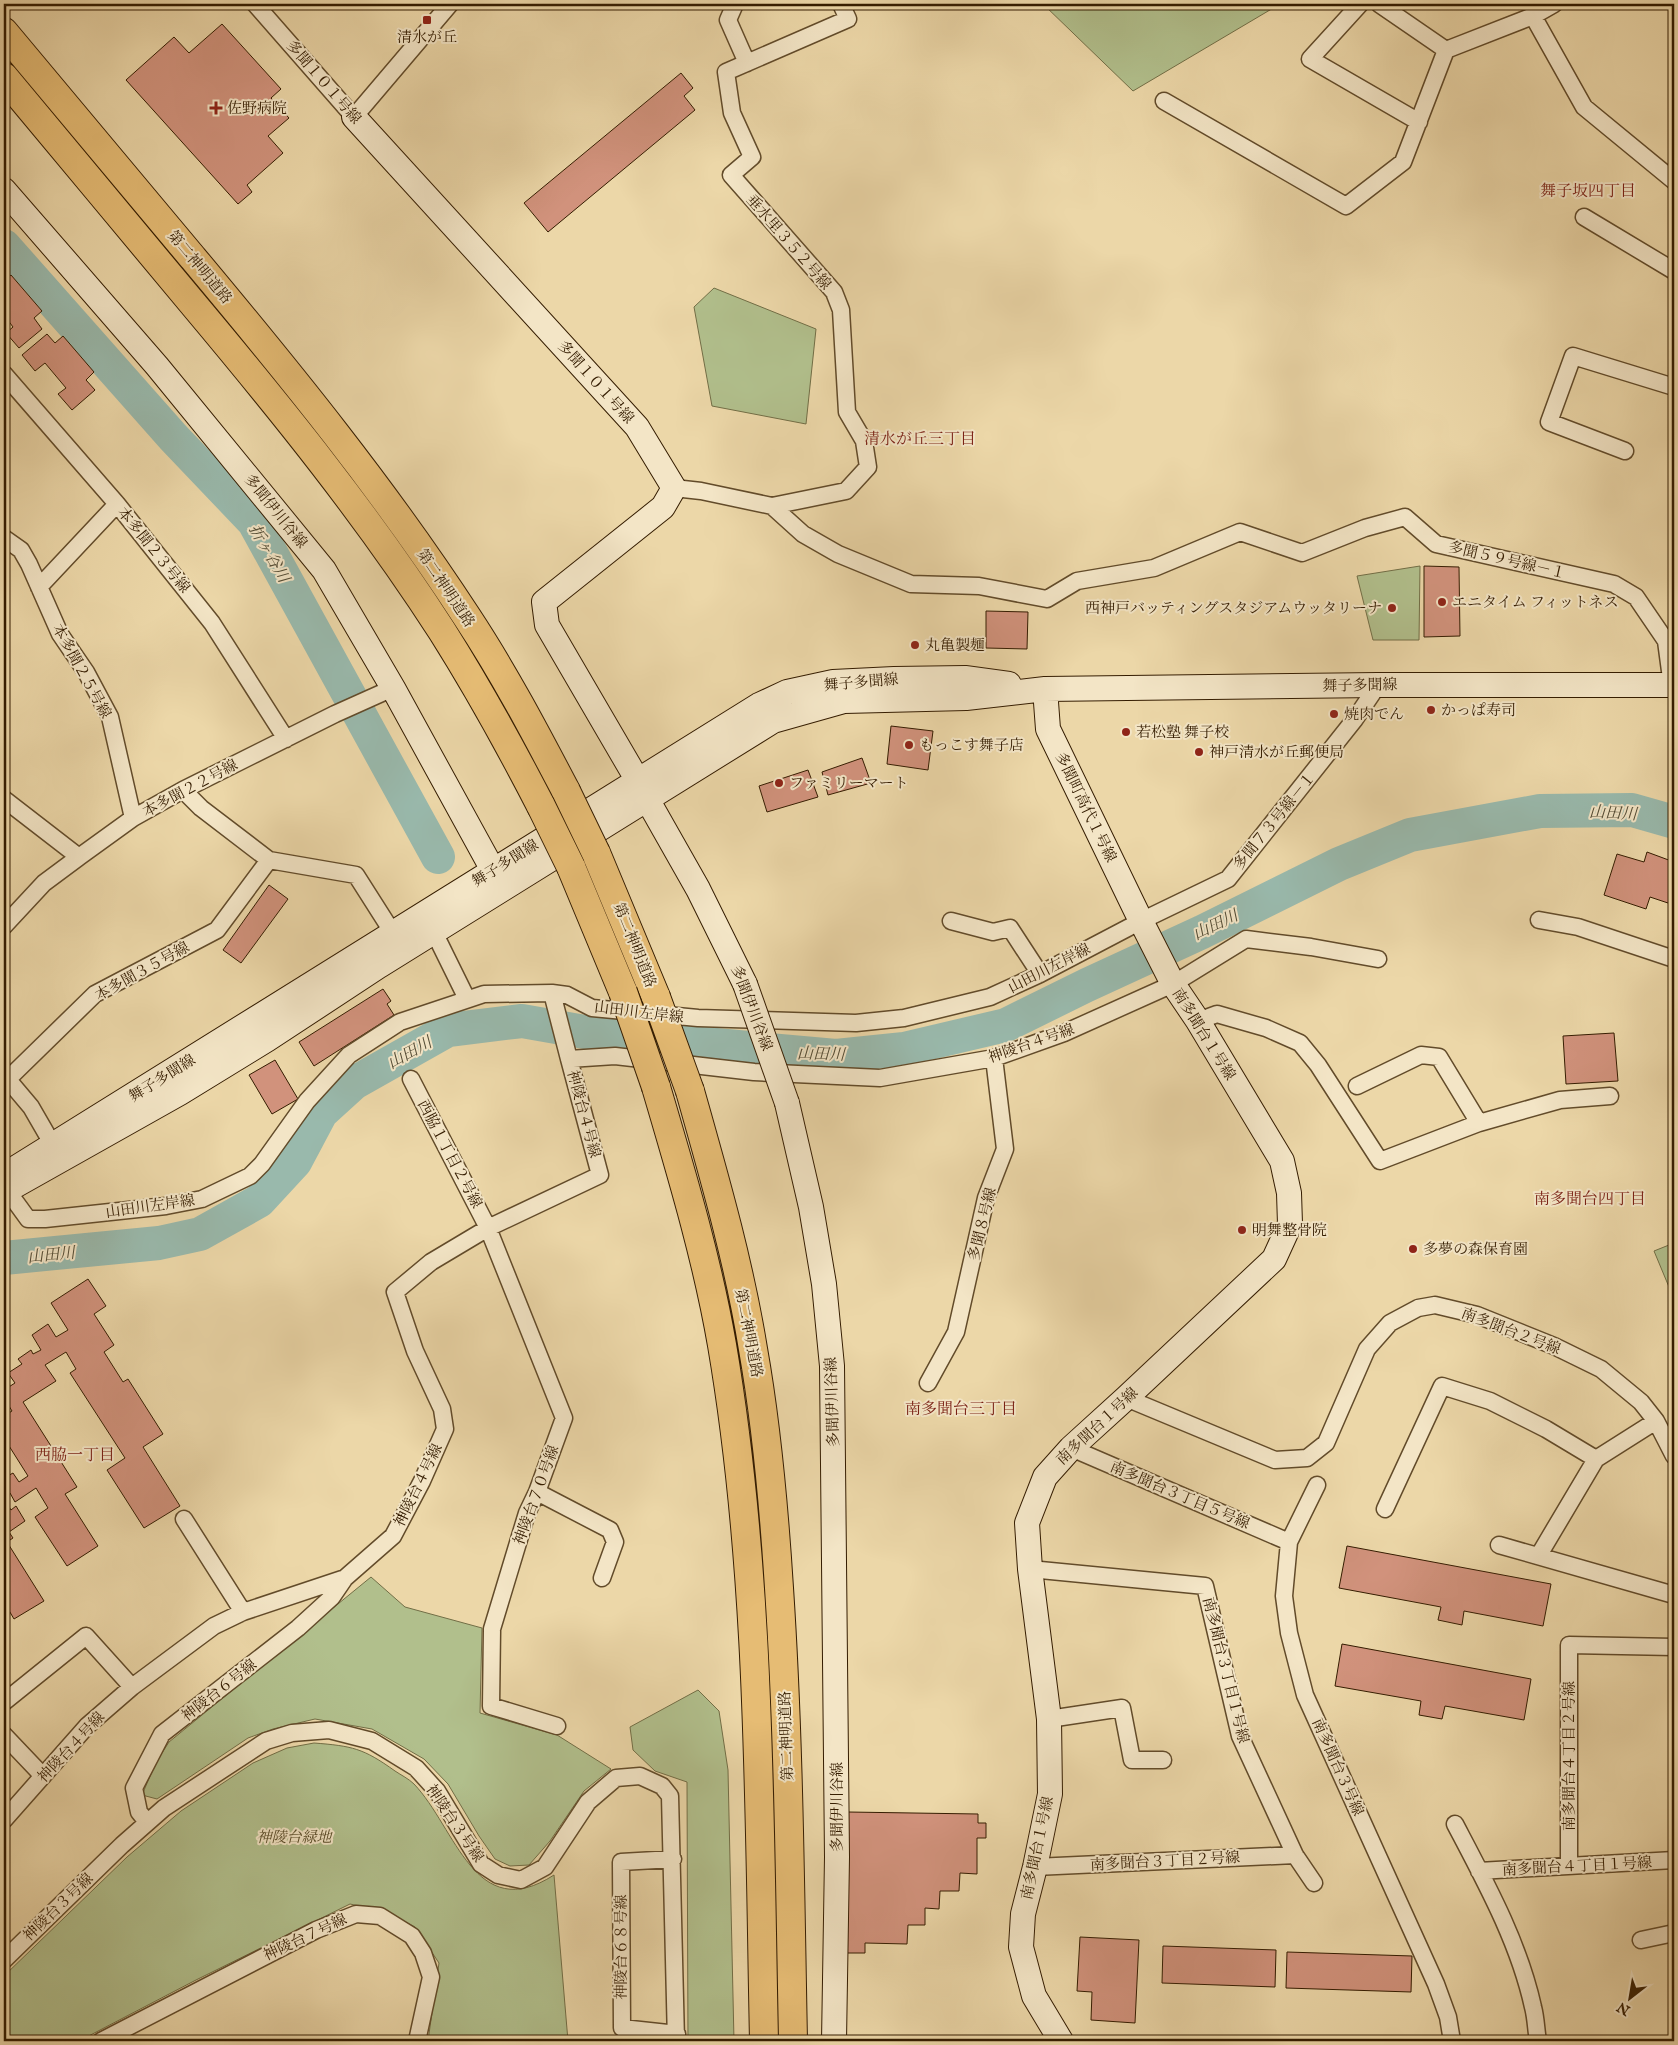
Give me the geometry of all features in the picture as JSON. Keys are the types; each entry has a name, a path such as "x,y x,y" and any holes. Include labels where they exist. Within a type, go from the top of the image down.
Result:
{"highway":[{"name":"第二神明道路","path":"4,32 274,355 342,441 408,531 468,618 523,710 566,791 596,853 656,997 690,1091 734,1258 753,1348 766,1439 775,1535 786,1730 794,2041"},
{"name":"第二神明道路","path":"4,77 250,372 319,458 384,546 447,639 496,720 541,806 571,867 623,992 656,1087 681,1170 722,1344 735,1434 746,1544 756,1721 764,2041"}],"street":[{"name":"多聞１０１号線","path":"255,4 354,117 637,427 674,488"},
{"path":"354,117 450,4"},
{"path":"735,4 728,20 747,63 848,19 841,4"},
{"path":"1360,4 1310,59 1419,122"},
{"path":"1379,4 1446,50"},
{"path":"1164,101 1346,206 1403,162 1446,50 1533,16 1554,4"},
{"path":"1533,16 1584,107 1674,180"},
{"name":"垂水里３５２号線","path":"747,63 726,72 732,112 752,157 731,175 834,292 841,310 847,412 864,441 868,467 846,490 772,506"},
{"name":"多聞伊川谷線","path":"4,190 157,366 324,570 393,688 498,879"},
{"path":"1584,217 1674,271"},
{"path":"1626,451 1549,422 1574,356 1674,387"},
{"name":"本多聞２３号線","path":"4,374 117,504 212,623 286,740"},
{"path":"642,790 547,625 544,602 663,507 674,488"},
{"name":"多聞５９号線－１","path":"674,488 702,491 772,506 803,534 838,554 911,584 979,586 1047,600 1077,581 1154,568 1240,532 1302,552 1365,528 1405,517 1436,544 1614,584 1636,597 1666,641 1673,686"},
{"path":"39,587 117,504"},
{"name":"本多聞２５号線","path":"4,538 20,550 60,634 86,672 110,718 133,818"},
{"name":"舞子多聞線","path":"4,1185 58,1153 180,1093 268,1039 399,942 498,879 642,790 773,721 844,701 966,698 1045,689 1378,685 1673,686"},
{"name":"多聞７３号線－１","path":"1141,921 1228,879 1355,719 1378,685"},
{"name":"本多聞２２号線","path":"4,926 44,883 133,818 184,790 335,714 393,688"},
{"name":"多聞町高代１号線","path":"1045,689 1048,729 1141,921"},
{"path":"184,790 201,808 269,860 356,875 399,942"},
{"name":"多聞伊川谷線","path":"642,790 698,889 745,984 787,1103 811,1206 824,1284 832,1366 837,1857 834,2041"},
{"path":"4,800 80,857"},
{"name":"本多聞３５号線","path":"6,1077 95,994 217,930 269,860"},
{"name":"舞子多聞線","path":"399,942 434,932 498,879"},
{"path":"1539,920 1578,927 1674,958"},
{"path":"950,921 993,932 1010,928 1040,974"},
{"name":"山田川左岸線","path":"4,1185 28,1219 45,1219 166,1206 202,1199 250,1176 262,1164 308,1101 349,1056 400,1022 484,994 552,993 567,996 592,1008 698,1018 856,1023 904,1018 990,997 1040,974 1141,921"},
{"name":"南多聞台１号線","path":"1061,2041 1034,1996 1021,1948 1023,1914 1050,1794 1049,1719 1030,1569 1027,1523 1045,1476 1070,1448 1274,1259 1290,1224 1289,1193 1282,1161 1198,1021 1172,984 1141,921"},
{"path":"434,932 467,999"},
{"name":"神陵台４号線","path":"4,1820 87,1726 132,1688 214,1626 243,1612 345,1578 393,1536 422,1481 445,1429 442,1409 415,1351 395,1292 431,1262 488,1228 600,1175 569,1059 615,1056 754,1072 880,1078 994,1058 1064,1033 1172,984 1246,940 1311,947 1378,958"},
{"path":"552,993 569,1059"},
{"path":"1198,1021 1217,1014 1266,1028 1300,1043 1318,1065 1380,1161 1479,1123 1560,1100 1610,1096"},
{"path":"1357,1086 1421,1056 1439,1057 1479,1123"},
{"name":"多聞８号線","path":"928,1383 956,1332 986,1198 1005,1149 994,1058"},
{"path":"6,1077 31,1107 58,1153"},
{"name":"西脇１丁目２号線","path":"411,1079 488,1228"},
{"name":"神陵台７０号線","path":"488,1228 564,1418 537,1492 527,1513 492,1629 491,1706 556,1726"},
{"name":"南多聞台２号線","path":"1126,1398 1275,1460 1307,1458 1326,1442 1366,1349 1390,1323 1418,1308 1436,1305 1477,1315 1554,1346 1601,1369 1641,1402 1656,1421 1674,1456"},
{"path":"1385,1509 1442,1386 1490,1402 1546,1429 1596,1458"},
{"path":"1538,1555 1596,1458 1656,1421"},
{"name":"南多聞台３丁目５号線","path":"1070,1448 1289,1542"},
{"name":"南多聞台３号線","path":"1317,1485 1289,1542 1284,1596 1289,1633 1306,1695 1436,1984 1448,2017 1452,2041"},
{"path":"537,1492 610,1530 615,1542 602,1578"},
{"path":"184,1519 243,1612"},
{"path":"1499,1545 1674,1595"},
{"name":"南多聞台３丁目１号線","path":"1030,1569 1205,1586 1240,1736 1295,1855 1314,1883"},
{"name":"神陵台６号線","path":"147,1822 139,1812 134,1788 162,1734 298,1628 332,1597 345,1578"},
{"path":"4,1702 86,1636 132,1688"},
{"name":"南多聞台４丁目２号線","path":"1569,1866 1569,1645 1674,1647"},
{"path":"1049,1719 1122,1708 1132,1760 1163,1760"},
{"name":"神陵台３号線","path":"4,1960 147,1822 164,1808 266,1742 292,1733 329,1730 372,1741 416,1768 437,1792 481,1864 498,1875 521,1880 544,1867 588,1802 616,1778 640,1776 662,1786 670,1796 677,2038"},
{"path":"4,1735 43,1776"},
{"path":"1455,1824 1516,1949 1533,2008 1538,2041"},
{"name":"南多聞台３丁目２号線","path":"1035,1867 1295,1855"},
{"name":"神陵台６８号線","path":"673,1859 621,1862 622,2028 677,2038"},
{"name":"南多聞台４丁目１号線","path":"1479,1871 1674,1860"},
{"name":"神陵台７号線","path":"101,2041 316,1930 356,1914 380,1916 412,1936 423,1953 431,1976 417,2041"},
{"path":"1641,1940 1674,1933"}],"green space":[{"path":"1043,4 1280,4 1133,91"},
{"path":"714,288 816,329 806,424 712,406 694,307"},
{"name":"西神戸バッティングスタジアムウッタリーナ","path":"1420,566 1419,640 1373,640 1357,576"},
{"path":"1674,1243 1674,1299 1654,1251"},
{"path":"371,1577 405,1607 482,1628 480,1713 557,1735 611,1769 584,1791 550,1841 529,1865 510,1866 495,1859 448,1784 424,1759 372,1729 315,1719 273,1729 248,1738 157,1799 142,1795 156,1762 169,1742"},
{"path":"698,1690 719,1711 728,1770 734,2041 688,2041 687,1782 655,1771 633,1750 630,1727"},
{"name":"神陵台緑地","path":"314,1743 338,1745 365,1753 412,1782 429,1803 470,1865 486,1880 505,1888 527,1888 554,1875 568,2041 428,2041 439,1963 415,1927 386,1912 350,1904 196,1980 79,2041 4,2041 4,1976 127,1857 181,1811 253,1763 287,1748"}],"building":[{"name":"佐野病院","path":"222,24 281,89 271,98 289,118 268,136 283,153 247,185 252,192 238,204 126,80 174,37 189,53"},
{"path":"681,73 693,88 684,96 695,110 548,232 524,203"},
{"path":"11,275 42,311 34,318 42,329 19,348 6,333 13,327 4,315 4,281"},
{"path":"47,334 55,343 63,336 94,372 86,380 95,390 72,410 58,394 66,388 45,363 35,371 22,355"},
{"name":"エニタイム フィットネス","path":"1424,566 1459,567 1460,636 1424,637"},
{"path":"986,611 1028,612 1027,649 986,648"},
{"path":"891,726 933,731 928,770 887,764"},
{"path":"862,758 871,783 828,795 822,772"},
{"path":"808,770 818,797 767,812 759,786"},
{"path":"1647,852 1674,862 1674,905 1650,897 1646,909 1604,895 1617,854 1644,862"},
{"path":"269,885 288,899 241,963 223,950"},
{"path":"383,989 391,1001 387,1004 394,1015 314,1066 299,1042"},
{"path":"1614,1033 1618,1081 1566,1084 1563,1036"},
{"path":"275,1060 298,1099 272,1114 249,1075"},
{"path":"88,1279 106,1306 94,1314 114,1345 104,1352 123,1382 128,1379 163,1434 143,1447 180,1506 144,1528 107,1470 125,1458 70,1373 76,1369 66,1352 45,1365 56,1381 23,1402 77,1487 65,1494 98,1546 67,1566 35,1517 48,1508 36,1488 15,1502 10,1493 4,1496 4,1478 13,1473 19,1482 28,1476 4,1438 4,1416 12,1411 4,1398 4,1390 15,1383 8,1373 22,1364 18,1359 31,1350 33,1354 41,1350 32,1335 48,1324 56,1337 68,1330 51,1303"},
{"path":"6,1502 11,1510 16,1506 25,1521 9,1532 13,1538 7,1542 44,1601 14,1619 4,1602 4,1503"},
{"path":"1347,1546 1551,1584 1543,1626 1464,1611 1462,1625 1438,1620 1441,1607 1339,1588"},
{"path":"1342,1644 1531,1679 1524,1720 1445,1706 1442,1719 1419,1715 1421,1701 1335,1686"},
{"path":"848,1812 978,1814 978,1823 986,1823 986,1838 977,1838 977,1874 960,1873 959,1891 940,1891 939,1909 925,1908 925,1925 908,1925 907,1944 865,1943 865,1953 846,1953"},
{"path":"1080,1937 1139,1940 1135,2023 1091,2020 1092,1992 1077,1991"},
{"path":"1163,1946 1276,1950 1275,1987 1162,1983"},
{"path":"1287,1952 1412,1956 1411,1992 1286,1988"},
{"path":"1426,2037 1427,2041 1395,2041"}],"waterway":[{"name":"折ヶ谷川","path":"4,246 173,437 254,522 438,857"},
{"name":"山田川","path":"4,1258 159,1243 200,1234 259,1201 295,1162 321,1113 354,1083 448,1030 522,1021 596,1034 836,1056 904,1049 1006,1025 1202,932 1339,864 1410,835 1540,811 1632,810 1674,822"}],"place":[{"name":"清水が丘","path":"427,20"},
{"name":"佐野病院","path":"216,108"},
{"name":"エニタイム フィットネス","path":"1442,602"},
{"name":"西神戸バッティングスタジアムウッタリーナ","path":"1392,608"},
{"name":"丸亀製麺","path":"915,645"},
{"name":"かっぱ寿司","path":"1431,710"},
{"name":"焼肉でん","path":"1334,714"},
{"name":"若松塾 舞子校","path":"1126,732"},
{"name":"もっこす舞子店","path":"909,745"},
{"name":"神戸清水が丘郵便局","path":"1199,752"},
{"name":"ファミリーマート","path":"779,783"},
{"name":"明舞整骨院","path":"1242,1230"},
{"name":"多夢の森保育園","path":"1413,1249"}],"district":[{"name":"舞子坂四丁目","path":"1588,190"},
{"name":"清水が丘三丁目","path":"920,438"},
{"name":"南多聞台四丁目","path":"1590,1198"},
{"name":"南多聞台三丁目","path":"961,1408"},
{"name":"西脇一丁目","path":"75,1454"}]}
